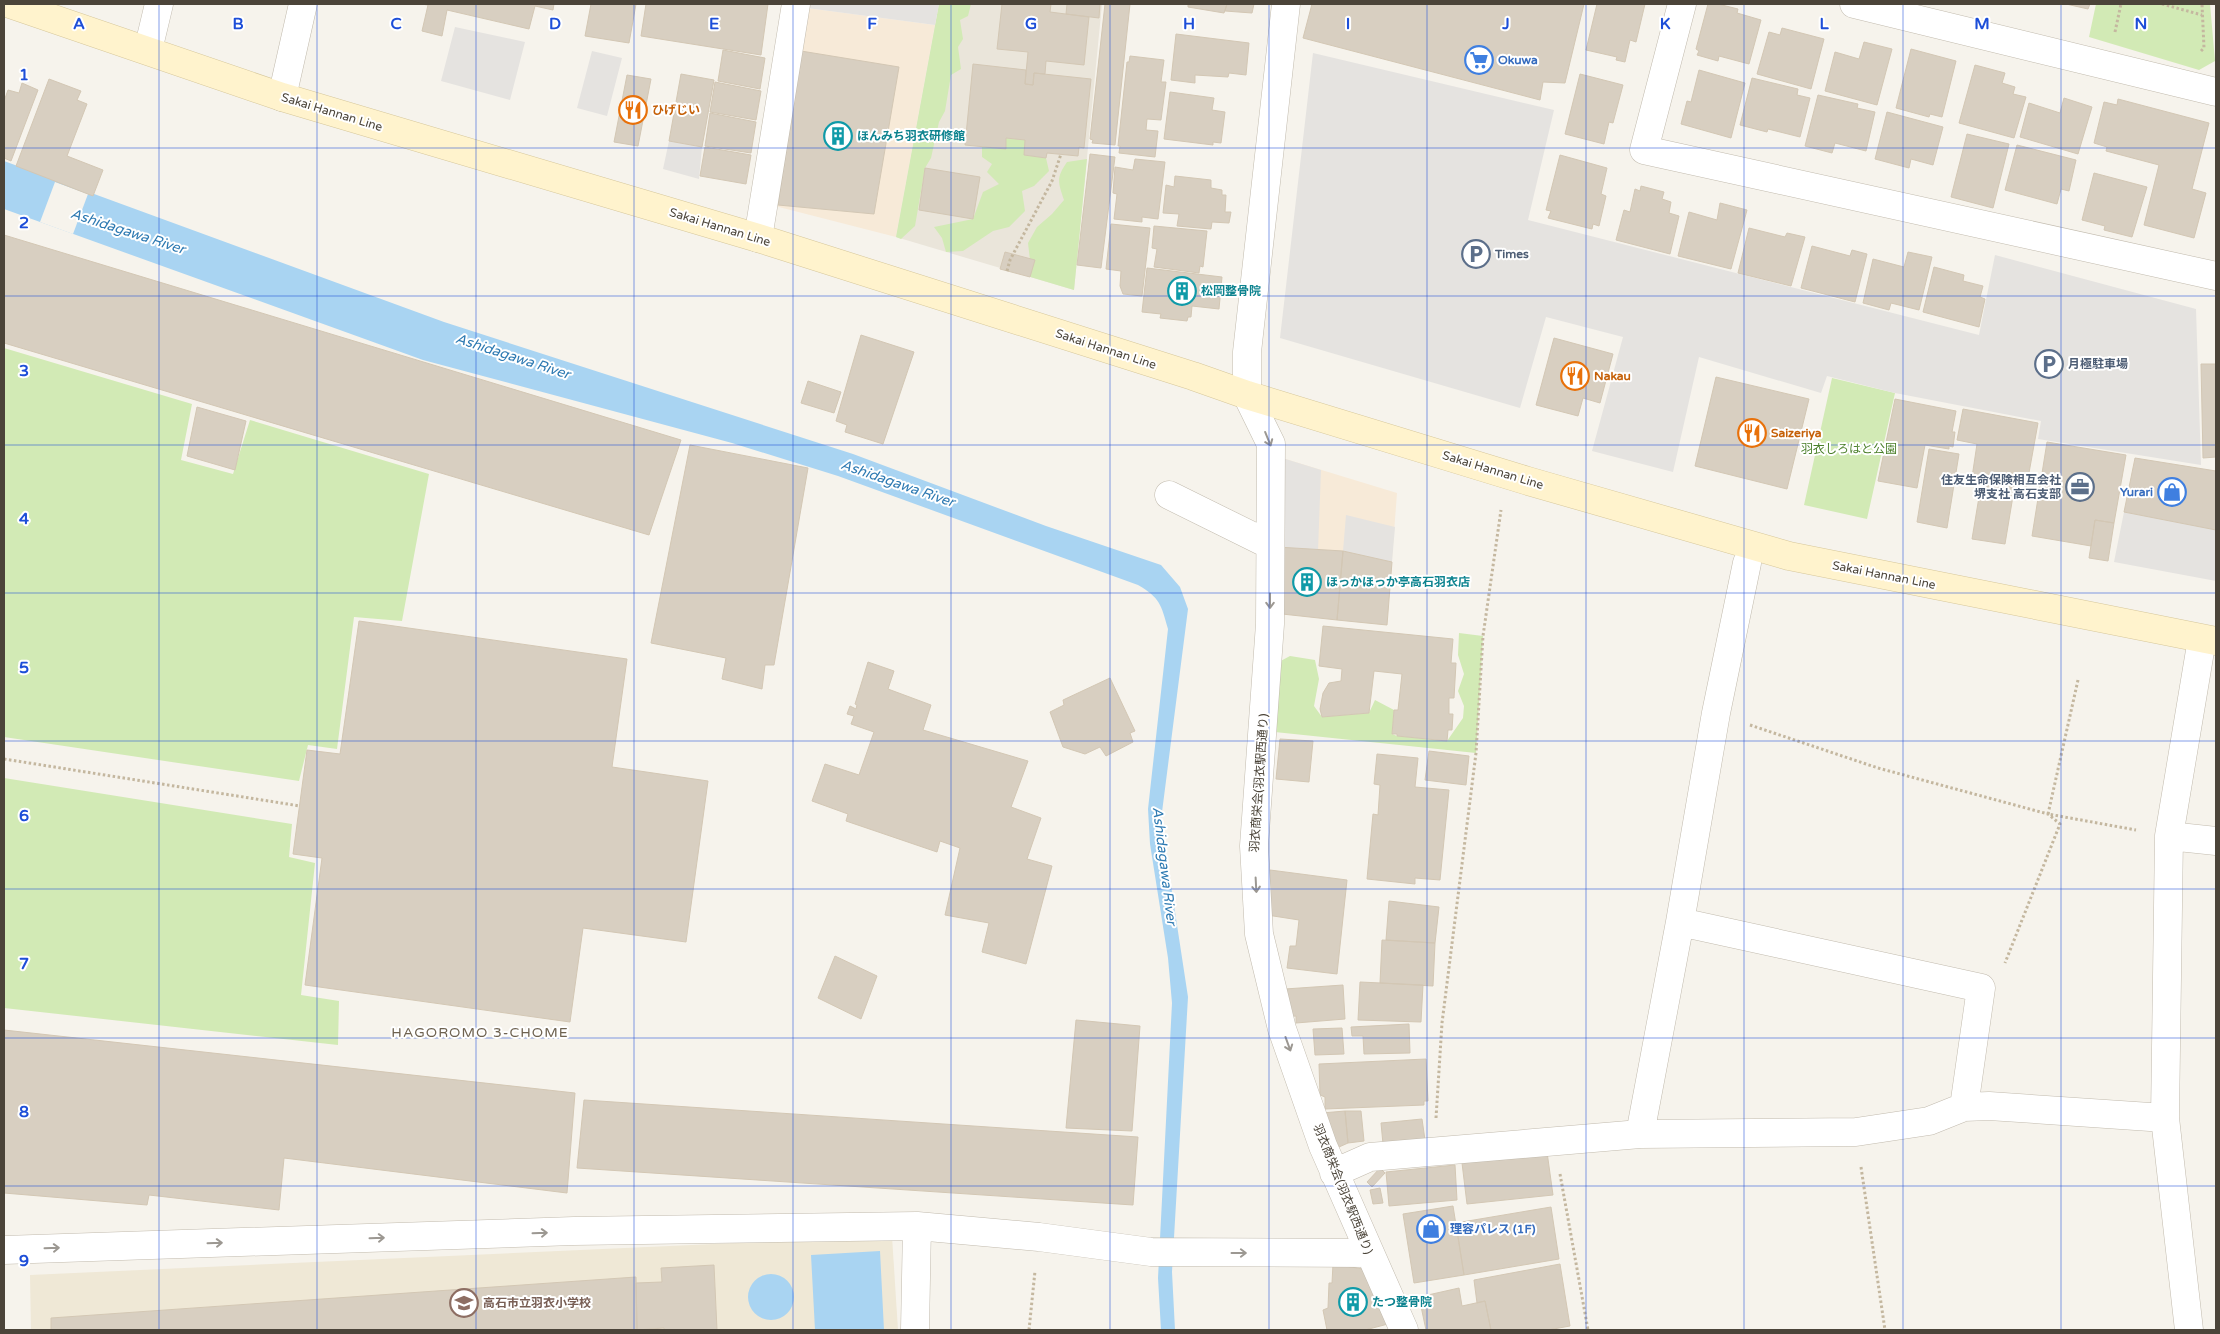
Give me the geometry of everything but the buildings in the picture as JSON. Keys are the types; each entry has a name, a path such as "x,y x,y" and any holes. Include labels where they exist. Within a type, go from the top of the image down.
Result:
{"main road":[{"name":"Sakai Hannan Line","path":"10,4 282,97 758,238 1193,376 1247,395 1528,481 1789,556 2209,640"}],"street":[{"path":"148,50 159,4"},
{"path":"282,97 303,4"},
{"path":"758,238 796,4"},
{"path":"1247,395 1247,352 1286,4"},
{"path":"1682,4 1644,150 2216,276"},
{"path":"1854,4 2216,92"},
{"name":"羽衣商栄会(羽衣駅西通り)","path":"1247,395 1271,444 1270,624 1254,846 1259,934 1282,1029 1334,1173 1404,1330"},
{"path":"1169,495 1270,545"},
{"path":"1640,1134 1680,922 1716,713 1747,563"},
{"path":"2189,1330 2165,1118 2169,836 2209,640"},
{"path":"2169,836 2216,841"},
{"path":"1680,922 1981,988 1964,1107"},
{"path":"1334,1173 1370,1157 1640,1134 1856,1132 1929,1121 1964,1107 1989,1106 2165,1118"},
{"path":"4,1250 565,1232 917,1226 1039,1237 1151,1252 1369,1254"},
{"path":"915,1330 917,1226"}],"path":[{"path":"2113,38 2121,4"},
{"path":"2162,4 2202,15"},
{"path":"2197,54 2204,48 2202,4"},
{"path":"1007,271 1018,244 1052,181 1061,154"},
{"path":"1434,1153 1442,1023 1476,752 1483,636 1501,510"},
{"path":"2048,814 2078,680"},
{"path":"1716,713 1878,768 2048,814 2169,836"},
{"path":"4,759 300,806"},
{"path":"1981,988 2000,975 2060,824 2048,814"},
{"path":"1856,1132 1885,1330"},
{"path":"1555,1142 1588,1330"},
{"path":"1029,1330 1039,1237"}],"shaded area":[{"path":"808,4 939,4 935,25 807,8"},
{"path":"939,4 1102,4 1074,290 896,237"},
{"path":"807,8 935,25 896,237 771,205","holes":["898,67 874,214 778,205"]},
{"path":"455,27 525,42 510,100 441,81"},
{"path":"592,51 622,58 607,116 577,108"},
{"name":"Times","path":"1313,53 1554,110 1528,220 1979,335 1995,255 2196,309 2201,465 2038,439 2041,421 1895,393 1827,376 1821,393 1699,357 1673,472 1592,451 1623,337 1546,317 1520,408 1280,338"},
{"path":"669,141 702,147 699,179 663,169"},
{"path":"1279,457 1397,493 1387,625 1273,613"},
{"path":"1279,457 1321,470 1318,551 1277,547"},
{"path":"2124,512 2216,530 2216,581 2114,562"},
{"path":"1346,515 1395,527 1392,562 1343,551"},
{"name":"高石市立羽衣小学校","path":"892,1236 898,1330 31,1330 30,1275"}],"green space":[{"path":"939,4 971,4 968,16 960,20 963,39 958,47 961,69 951,75 945,111 939,122 931,158 925,168 915,226 901,239 896,237"},
{"path":"2096,4 2210,4 2215,61 2199,70 2089,37"},
{"path":"1006,138 1025,140 1024,155 1046,158 1049,171 1034,186 1022,191 1025,211 1009,227 993,231 963,251 946,252 942,238 934,227 973,219 983,192 999,184 987,172 992,164 982,157 982,147 1005,149"},
{"path":"1087,159 1074,290 1027,276 1030,260 1028,243 1037,227 1064,200 1059,180 1067,162"},
{"path":"4,348 192,404 181,460 233,474 250,420 429,474 402,621 354,617 337,749 308,745 299,781 4,737"},
{"name":"羽衣しろはと公園","path":"1832,378 1895,393 1867,519 1804,505"},
{"path":"1459,633 1483,636 1476,753 1265,731 1273,665 1290,656 1315,660 1319,679 1314,706 1322,717 1369,713 1375,700 1394,710 1392,734 1447,741 1463,718 1464,706 1458,691 1464,674 1458,655"},
{"path":"4,778 292,824 289,857 315,863 301,995 339,1001 338,1045 4,1008"}],"water":[{"name":"Ashidagawa River","path":"4,161 444,322 853,454 1046,526 1161,565 1180,587 1188,609 1161,820 1188,997 1172,1272 1175,1330 1161,1330 1158,1278 1172,1003 1168,958 1150,844 1148,809 1168,629 1159,602 1151,594 1138,585 838,476 732,443 423,360 4,209"},
{"path":"880,1251 884,1330 815,1330 811,1255"},
{"path":"771,1274 784,1278 790,1284 794,1297 790,1310 784,1316 771,1320 758,1316 752,1310 748,1297 752,1284 758,1278"}],"pier":[{"path":"55,182 88,194 73,234 40,222"}],"place":[{"name":"Okuwa","path":"1479,60"},
{"name":"ひげじい","path":"633,110"},
{"name":"ほんみち羽衣研修館","path":"838,136"},
{"name":"Times","path":"1476,254"},
{"name":"松岡整骨院","path":"1182,291"},
{"name":"月極駐車場","path":"2049,364"},
{"name":"Nakau","path":"1575,376"},
{"name":"Saizeriya","path":"1752,433"},
{"name":"住友生命保険相互会社 堺支社 高石支部","path":"2080,487"},
{"name":"Yurari","path":"2172,492"},
{"name":"ほっかほっか亭高石羽衣店","path":"1307,582"},
{"name":"理容パレス (1F)","path":"1431,1229"},
{"name":"たつ整骨院","path":"1353,1302"},
{"name":"高石市立羽衣小学校","path":"464,1303"}],"district":[{"name":"HAGOROMO 3-CHOME","path":"480,1032"}]}
